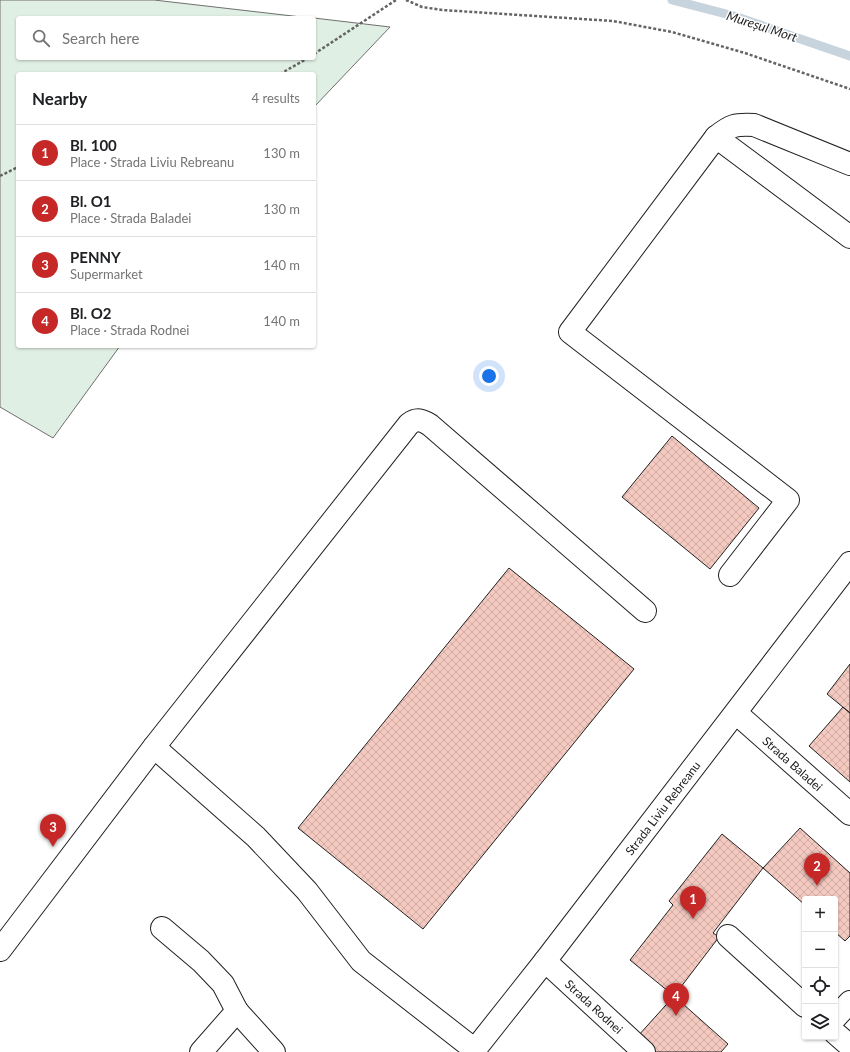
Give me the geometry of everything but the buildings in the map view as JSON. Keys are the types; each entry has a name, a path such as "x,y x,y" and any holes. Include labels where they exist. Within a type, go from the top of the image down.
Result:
{"street":[{"path":"730,575 788,500 570,332 716,137 729,126 741,124 754,125 850,164"},
{"path":"716,137 850,237"},
{"path":"0,950 154,747 409,424 415,420 423,420 430,425 645,611"},
{"name":"Strada Liviu Rebreanu","path":"474,1051 736,713 850,563"},
{"name":"Strada Baladei","path":"736,713 850,814"},
{"path":"154,747 256,837 307,891 361,961 474,1051"},
{"path":"162,928 201,961 223,984 237,1011 274,1052"},
{"path":"728,936 803,1004"},
{"name":"Strada Rodnei","path":"545,960 644,1052"},
{"path":"838,1015 850,1002"},
{"path":"201,1052 237,1011"},
{"path":"838,1036 850,1046"}],"path":[{"path":"316,53 396,0"},
{"path":"406,0 422,7 442,10 613,21 672,32 745,53 850,89"},
{"path":"284,72 304,60"},
{"path":"0,176 16,168"}],"green space":[{"path":"0,0 154,0 293,16 16,16 16,60 316,60 316,18 390,27 316,105 316,72 16,72 16,348 119,348 53,438 0,407"}],"waterway":[{"name":"Mureșul Mort","path":"672,0 734,16 850,56"}],"place":[{"name":"PENNY","path":"53,847"},
{"name":"Bl. O1","path":"817,886"},
{"name":"Bl. 100","path":"693,919"},
{"name":"Bl. O2","path":"676,1016"}]}
